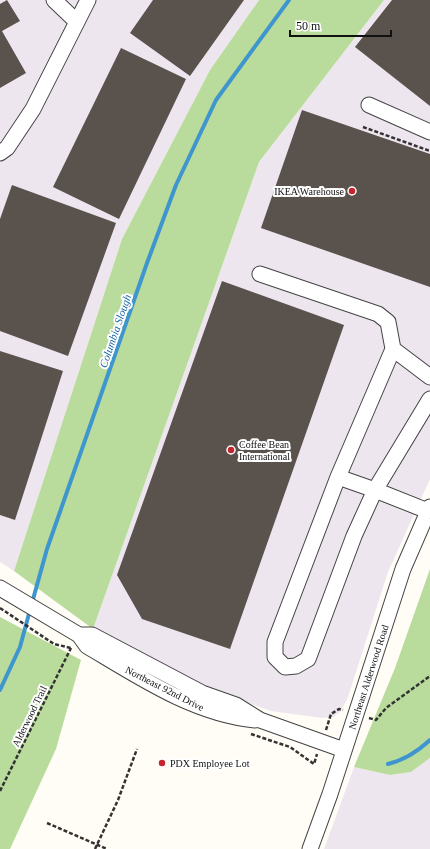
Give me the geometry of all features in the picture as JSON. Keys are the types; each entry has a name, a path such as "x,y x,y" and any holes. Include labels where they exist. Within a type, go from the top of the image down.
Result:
{"street":[{"path":"54,0 76,21"},
{"path":"0,153 7,148 33,109 76,21 88,0"},
{"path":"369,106 430,132"},
{"path":"260,274 378,314 388,322 393,349 338,476 275,642 275,657 285,667 296,666 308,659 354,536 375,490 430,400"},
{"path":"393,349 430,377"},
{"path":"338,476 429,509"},
{"name":"Northeast Alderwood Road","path":"310,849 403,569 429,509"},
{"name":"Northeast 92nd Drive","path":"0,588 73,632 92,635 202,693 236,705 260,720 344,750"}],"path":[{"path":"363,127 430,151"},
{"path":"0,608 54,644 71,648"},
{"name":"Alderwood Trail","path":"0,791 71,648 73,632"},
{"path":"376,720 386,708 430,676"},
{"path":"95,849 118,800 137,749"},
{"path":"47,823 107,849"}],"shaded area":[{"path":"0,0 259,0 210,70 122,239 14,571 0,562"},
{"path":"384,0 430,0 430,479 388,572 347,700 340,712 333,717 322,718 271,711 204,687 93,629 259,162"},
{"path":"430,758 430,849 324,849 354,767 390,775 411,772"}],"green space":[{"path":"259,0 384,0 259,162 93,629 14,571 122,239 210,70"},
{"path":"430,569 430,758 411,772 390,775 354,767 395,668"},
{"path":"0,617 81,660 56,749 10,849 0,849"}],"building":[{"path":"7,0 20,21 2,31 26,73 0,88 0,4"},
{"path":"153,0 244,0 190,76 130,33"},
{"path":"392,0 430,0 430,106 355,47"},
{"path":"121,48 186,79 119,219 53,187"},
{"name":"IKEA Warehouse","path":"302,110 430,154 430,287 261,228"},
{"path":"12,185 116,223 68,356 0,331 0,219"},
{"name":"Coffee Bean International","path":"222,281 344,325 230,649 142,619 117,575"},
{"path":"0,351 63,371 15,520 0,515"}],"waterway":[{"name":"Columbia Slough","path":"32,603 47,549 147,263 176,185 216,100 289,0"},
{"name":"Columbia Slough","path":"0,690 20,647 30,610"},
{"path":"388,764 410,755 430,740"}],"place":[{"name":"IKEA Warehouse","path":"352,191"},
{"name":"Coffee Bean International","path":"231,450"},
{"name":"PDX Employee Lot","path":"162,763"}]}
